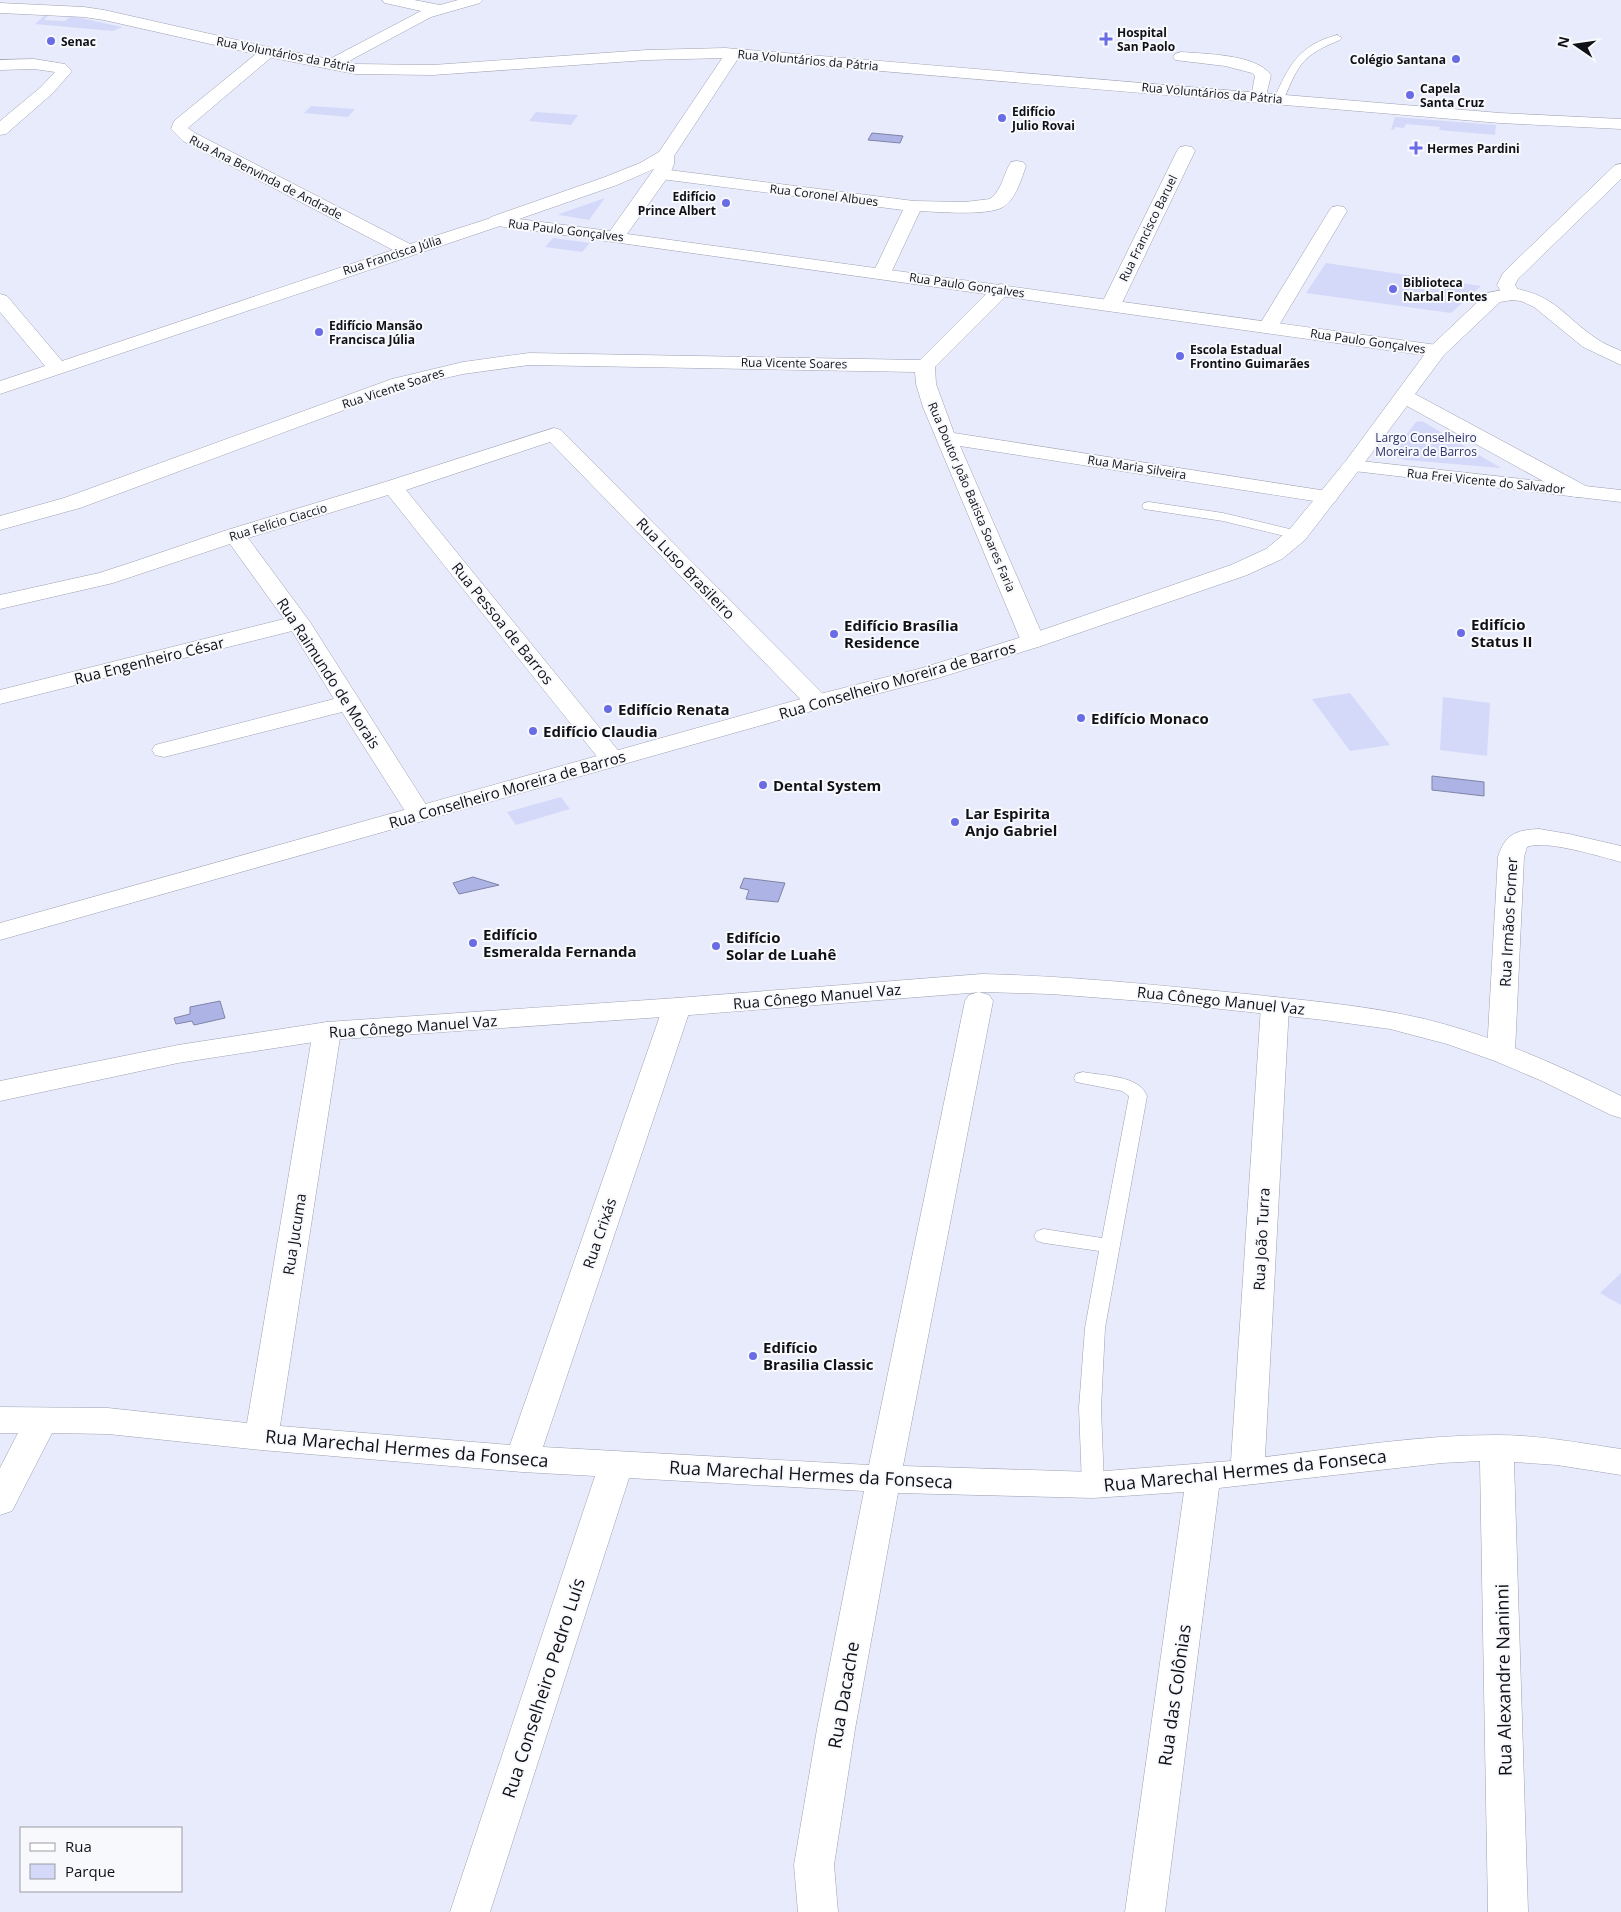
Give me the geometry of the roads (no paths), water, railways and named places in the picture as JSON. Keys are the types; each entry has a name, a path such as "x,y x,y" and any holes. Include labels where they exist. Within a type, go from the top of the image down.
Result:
{"street":[{"path":"33,9 58,0"},
{"path":"89,0 104,15"},
{"path":"390,0 437,9"},
{"path":"330,65 437,9 474,0"},
{"name":"Rua Voluntários da Pátria","path":"0,8 104,15 268,52 354,69 433,70 647,55 733,54 1500,118 1621,124"},
{"name":"Rua Ana Benvinda de Andrade","path":"268,52 180,125 179,129 189,137 407,250"},
{"name":"Rua Francisca Júlia","path":"0,388 497,221 646,167 665,156 733,54"},
{"path":"1181,57 1236,63 1257,69 1263,75 1259,97"},
{"path":"0,65 50,66 60,67 64,71 47,90 0,130"},
{"name":"Rua Francisco Baruel","path":"1111,305 1186,151"},
{"path":"616,236 662,174 666,164 665,156"},
{"name":"Rua Coronel Albues","path":"662,174 914,206 973,207 999,202 1010,185 1017,166"},
{"path":"1621,169 1543,247 1510,277 1506,285 1512,294 1525,296 1541,303 1590,343 1621,359"},
{"path":"611,181 650,189"},
{"path":"882,273 914,206"},
{"path":"1268,327 1338,210"},
{"name":"Rua Paulo Gonçalves","path":"497,221 1437,351"},
{"path":"925,366 1001,290"},
{"name":"Rua Conselheiro Moreira de Barros","path":"0,932 817,702 930,672 1032,641 1239,570 1274,554 1297,535 1352,466 1437,351 1494,297 1512,294"},
{"path":"0,300 58,369"},
{"name":"Rua Vicente Soares","path":"0,523 72,503 399,383 444,370 486,363 529,359 925,366"},
{"name":"Rua Doutor João Batista Soares Faria","path":"925,366 926,384 933,407 1032,641"},
{"path":"1404,396 1578,491"},
{"name":"Rua Felício Ciaccio","path":"0,602 105,578 554,434"},
{"name":"Rua Luso Brasileiro","path":"554,434 817,702"},
{"name":"Rua Maria Silveira","path":"947,438 1327,497"},
{"name":"Rua Frei Vicente do Salvador","path":"1352,466 1621,496"},
{"name":"Rua Pessoa de Barros","path":"393,486 612,760"},
{"name":"Rua Raimundo de Morais","path":"235,535 298,622 347,703 419,814"},
{"name":"Rua Engenheiro César","path":"0,697 298,622"},
{"path":"164,750 347,703"},
{"name":"Rua Irmãos Forner","path":"1501,1052 1511,857 1514,846 1520,839 1531,837 1564,840 1621,854"},
{"name":"Rua Cônego Manuel Vaz","path":"0,1091 178,1054 327,1032 982,983 1080,986 1356,1014 1432,1029 1501,1052 1576,1084 1621,1108"},
{"name":"Rua Dacache","path":"818,1912 814,1865 836,1730 979,1001"},
{"name":"Rua João Turra","path":"1247,1472 1275,1006"},
{"name":"Rua Crixás","path":"522,1459 677,1007"},
{"name":"Rua Jucuma","path":"260,1437 327,1032"},
{"path":"0,1502 42,1419"},
{"name":"Rua Marechal Hermes da Fonseca","path":"0,1420 108,1421 260,1437 522,1459 884,1479 1093,1485 1203,1477 1442,1450 1497,1448 1557,1452 1621,1462"},
{"name":"Rua Alexandre Naninni","path":"1497,1448 1508,1912"},
{"name":"Rua Conselheiro Pedro Luís","path":"470,1912 616,1464"},
{"name":"Rua das Colônias","path":"1145,1912 1203,1477"}],"lane":[{"path":"1279,99 1290,72 1304,53 1312,47 1337,38"},
{"path":"1149,506 1223,517 1297,535"},
{"path":"1083,1078 1127,1086 1136,1092 1138,1096 1095,1328 1090,1408 1093,1485"},
{"path":"1044,1236 1110,1246"}],"place":[{"name":"Hospital San Paolo","path":"1106,39"},
{"name":"Senac","path":"51,41"},
{"name":"Colégio Santana","path":"1456,59"},
{"name":"Capela Santa Cruz","path":"1410,95"},
{"name":"Edifício Julio Rovai","path":"1002,118"},
{"name":"Hermes Pardini","path":"1416,148"},
{"name":"Edifício Prince Albert","path":"726,203"},
{"name":"Biblioteca Narbal Fontes","path":"1393,289"},
{"name":"Edifício Mansão Francisca Júlia","path":"319,332"},
{"name":"Escola Estadual Frontino Guimarães","path":"1180,356"},
{"name":"Edifício Status II","path":"1461,633"},
{"name":"Edifício Brasília Residence","path":"834,634"},
{"name":"Edifício Renata","path":"608,709"},
{"name":"Edifício Monaco","path":"1081,718"},
{"name":"Edifício Claudia","path":"533,731"},
{"name":"Dental System","path":"763,785"},
{"name":"Lar Espirita Anjo Gabriel","path":"955,822"},
{"name":"Edifício Esmeralda Fernanda","path":"473,943"},
{"name":"Edifício Solar de Luahê","path":"716,946"},
{"name":"Edifício Brasilia Classic","path":"753,1356"}],"park label":[{"name":"Largo Conselheiro Moreira de Barros","path":"1426,444"}]}
